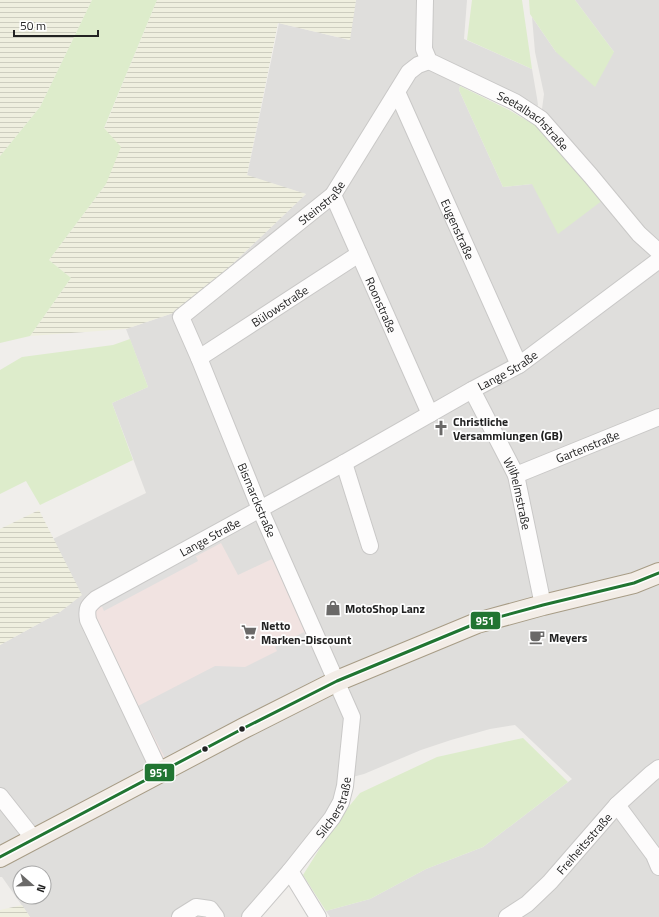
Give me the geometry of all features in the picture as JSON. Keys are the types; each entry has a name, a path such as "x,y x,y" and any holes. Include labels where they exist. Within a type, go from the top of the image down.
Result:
{"main road":[{"path":"0,857 160,772 337,681 477,623 634,583 659,573"}],"street":[{"path":"426,0 424,49 429,61"},
{"name":"Steinstraße","path":"181,317 333,195 409,72 418,65 429,61"},
{"name":"Seetalbachstraße","path":"429,61 515,102 541,119 639,234 659,252"},
{"name":"Eugenstraße","path":"397,92 519,365"},
{"name":"Roonstraße","path":"333,195 430,414"},
{"name":"Bülowstraße","path":"199,358 359,254"},
{"name":"Lange Straße","path":"160,772 88,620 88,606 96,599 519,365 659,260"},
{"name":"Bismarckstraße","path":"181,317 260,509 337,681"},
{"name":"Wilhelmstraße","path":"472,390 516,475 543,605"},
{"name":"Gartenstraße","path":"516,475 659,417"},
{"path":"344,463 370,546"},
{"name":"Silcherstraße","path":"250,917 290,871 332,818 341,802 345,786 352,717 337,681"},
{"name":"Freiheitsstraße","path":"507,917 527,904 550,882 617,805 659,768"},
{"path":"0,796 34,839"},
{"path":"617,805 654,855 659,867"},
{"path":"290,871 318,917"},
{"path":"180,917 196,907 210,909 216,917"}],"shaded area":[{"path":"356,0 467,0 464,39 532,69 538,105 536,108 474,75 460,86 459,90 503,187 532,184 544,94 535,52 532,17 556,52 614,52 575,0 659,0 659,917 330,917 326,911 370,899 426,869 483,847 572,779 515,725 490,729 451,740 421,750 364,774 341,780 338,799 285,869 242,917 30,917 22,905 52,905 52,865 12,865 12,891 2,877 0,877 0,645 60,612 81,595 53,539 146,493 112,403 148,387 126,329 185,309 306,194 247,176 279,23 349,40"},
{"path":"221,543 238,575 272,559 308,630 326,675 163,760 95,623 93,611"},
{"path":"193,550 198,561 104,611 99,600"},
{"path":"304,632 326,675 165,758 138,706 215,666 245,667 277,651 275,647"}],"green space":[{"path":"0,0 92,0 40,107 0,156"},
{"path":"92,0 157,0 104,128 121,147 106,184 49,260 71,278 30,336 0,343 0,156 40,107"},
{"path":"157,0 356,0 350,40 278,23 247,175 306,194 185,309 126,329 30,336 71,278 49,260 106,184 104,129"},
{"path":"472,0 522,0 532,69 467,40"},
{"path":"529,0 575,0 614,52 595,87 556,52 530,14"},
{"path":"460,86 509,110 538,127 603,200 558,234 532,184 503,187 459,90"},
{"path":"130,339 148,387 112,403 133,460 40,505 26,481 0,494 0,370 22,357 113,345"},
{"path":"39,510 82,595 60,612 0,645 0,529"},
{"path":"523,738 568,782 483,847 426,869 370,899 326,911 303,875 337,821 360,793 437,757"},
{"path":"22,905 30,917 0,917 0,910"}],"transit line":[{"name":"951","path":"0,857 244,728 337,681 477,623 634,583 659,573"}],"place":[{"name":"Christliche Versammlungen (GB)","path":"441,428"},
{"name":"MotoShop Lanz","path":"333,608"},
{"name":"Netto Marken-Discount","path":"249,632"},
{"name":"Meyers","path":"537,637"}]}
